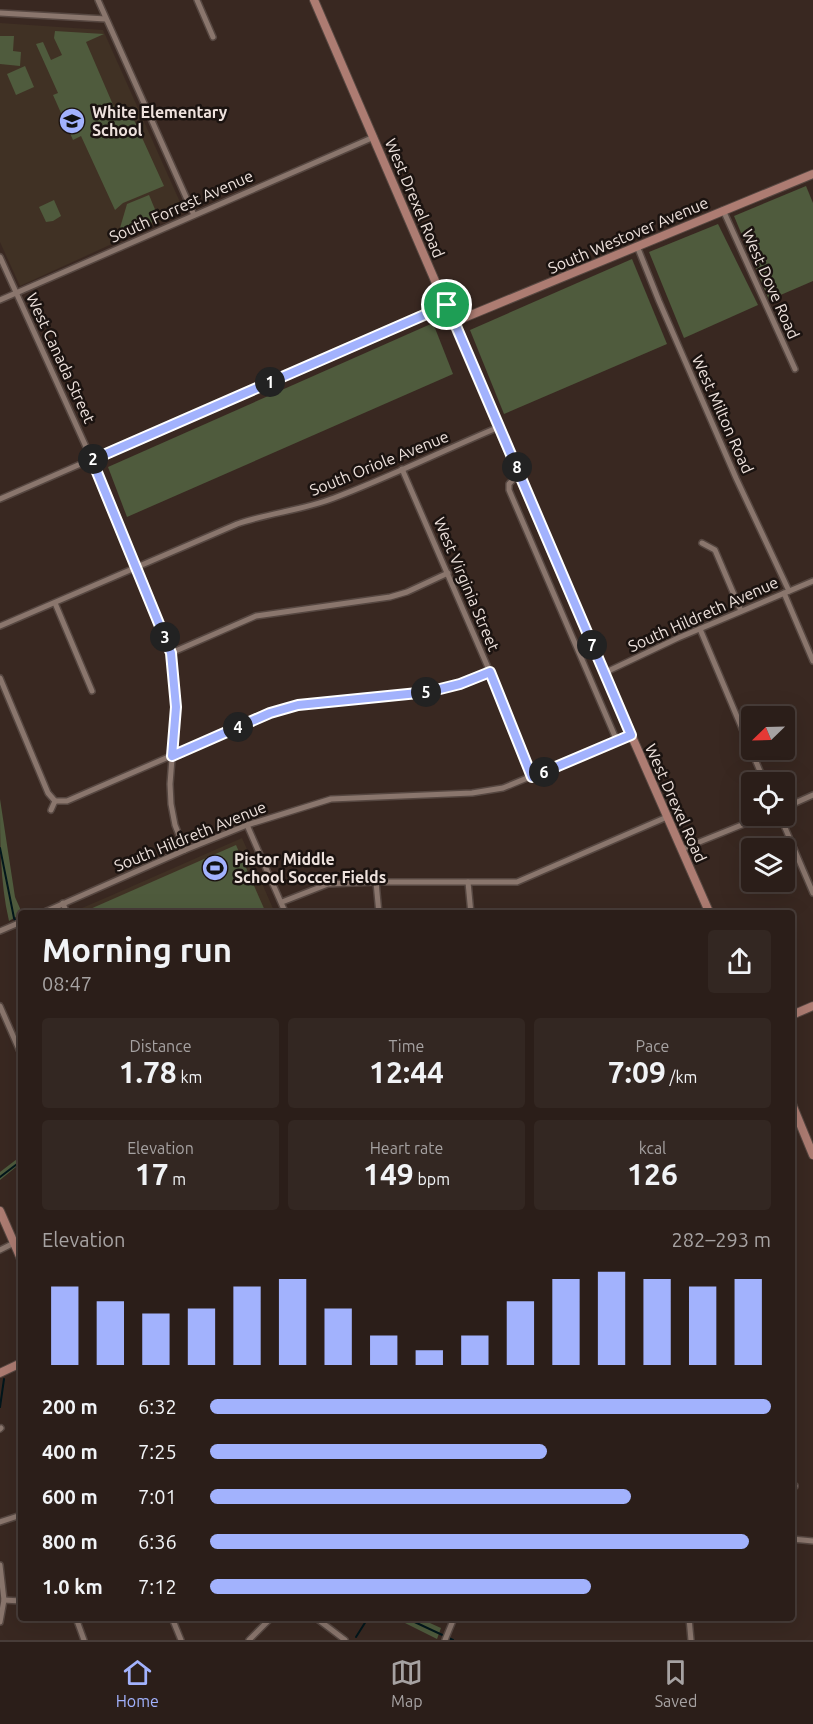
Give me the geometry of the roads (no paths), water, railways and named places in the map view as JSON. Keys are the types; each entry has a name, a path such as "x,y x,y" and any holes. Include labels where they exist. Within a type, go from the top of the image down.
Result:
{"street":[{"path":"98,0 194,215"},
{"path":"198,0 213,37"},
{"name":"West Drexel Road","path":"314,0 708,910"},
{"path":"0,13 106,19"},
{"name":"South Forrest Avenue","path":"0,300 374,137"},
{"name":"South Westover Avenue","path":"454,321 813,175"},
{"name":"West Dove Road","path":"723,210 795,369"},
{"name":"West Milton Road","path":"637,246 786,592 813,661"},
{"name":"West Canada Street","path":"0,257 92,460 171,653 176,707 170,784 172,815 185,850"},
{"path":"0,499 447,305"},
{"name":"South Oriole Avenue","path":"0,626 237,524 334,498 499,427"},
{"name":"West Virginia Street","path":"402,469 490,672 532,777"},
{"path":"519,472 509,484 509,490 617,741"},
{"path":"702,543 715,550 741,612"},
{"path":"171,653 256,616 390,597 407,592 448,573"},
{"name":"South Hildreth Avenue","path":"604,673 813,581"},
{"path":"55,603 92,690"},
{"path":"700,629 760,772"},
{"path":"0,678 48,793 55,801 67,801 270,713 298,705 428,692 460,684 490,672"},
{"name":"South Hildreth Avenue","path":"48,910 247,825 331,799 472,793 503,788 631,735"},
{"path":"795,802 813,795"},
{"path":"51,810 55,801"},
{"path":"282,902 328,884 517,882 668,817"},
{"path":"247,825 285,910"},
{"path":"682,849 741,825"},
{"path":"784,826 813,893"},
{"path":"376,882 379,910"},
{"path":"468,882 471,910"},
{"path":"63,903 66,910"},
{"path":"0,931 18,923"},
{"path":"795,1014 813,1005"},
{"path":"0,1006 18,1047"},
{"path":"795,1111 813,1155"},
{"path":"0,1211 18,1252"},
{"path":"0,1250 14,1243"},
{"path":"0,1373 18,1364"},
{"path":"0,1522 18,1516"},
{"path":"795,1539 813,1541"},
{"path":"0,1565 4,1600 0,1622"},
{"path":"4,1600 18,1601"},
{"path":"77,1621 84,1640"},
{"path":"173,1621 181,1640"},
{"path":"249,1640 268,1621"},
{"path":"320,1621 345,1640"},
{"path":"445,1640 453,1621"},
{"path":"689,1621 691,1640"}],"waterway":[{"path":"0,848 14,918 18,927"},
{"path":"0,1177 18,1163"},
{"path":"0,1407 4,1379"},
{"path":"356,1637 366,1621"},
{"path":"412,1621 453,1640"}],"place":[{"name":"White Elementary School","path":"72,121"},
{"name":"Pistor Middle School Soccer Fields","path":"215,868"}]}
